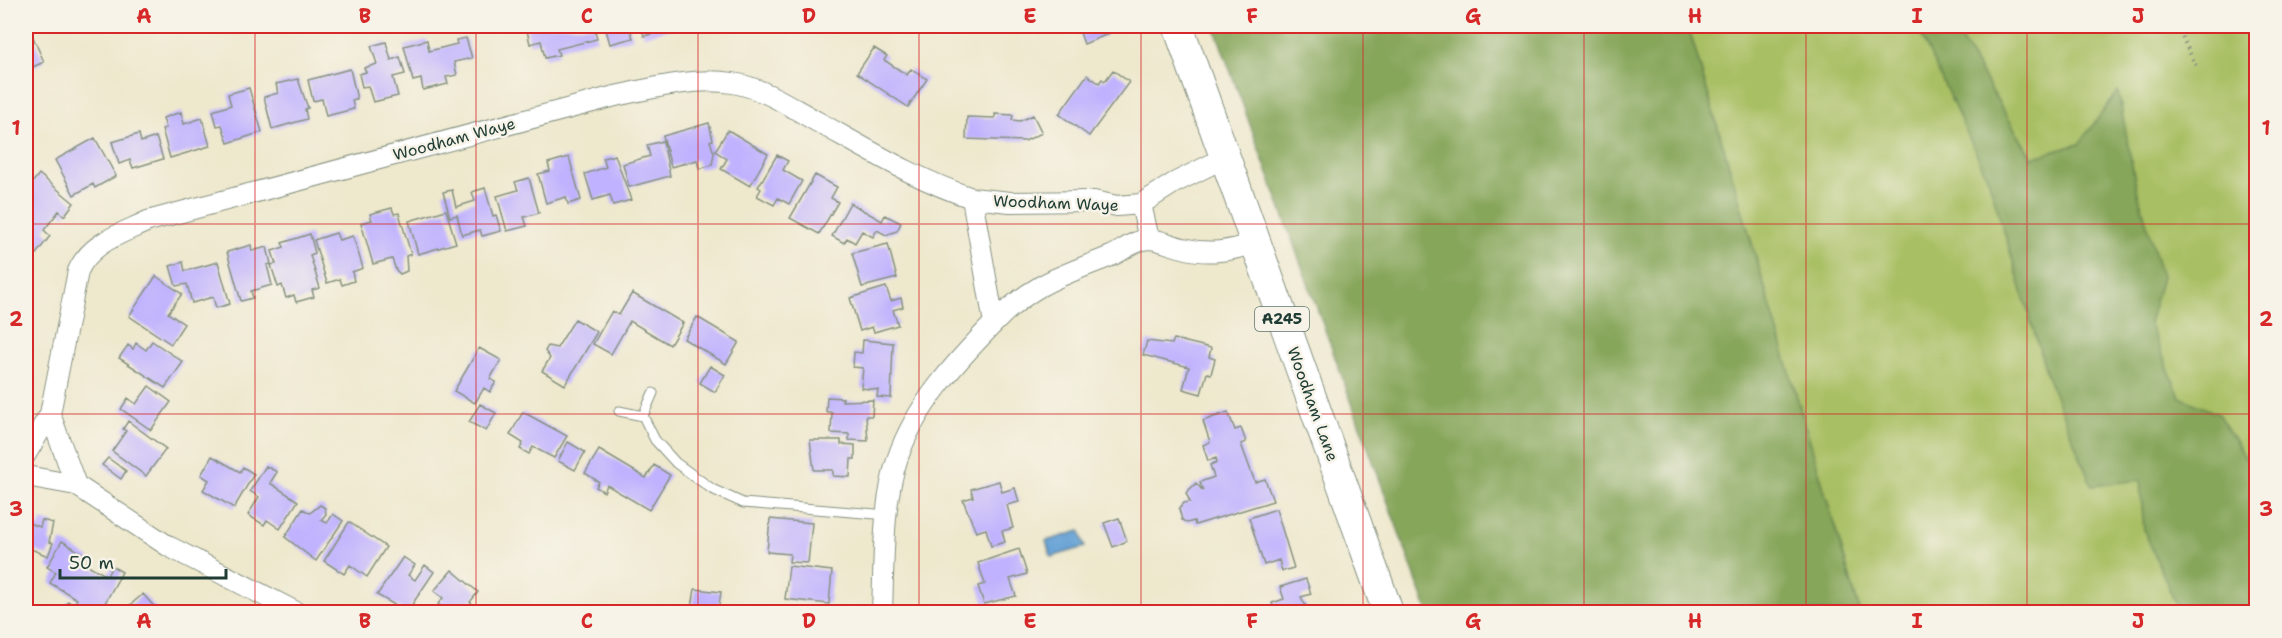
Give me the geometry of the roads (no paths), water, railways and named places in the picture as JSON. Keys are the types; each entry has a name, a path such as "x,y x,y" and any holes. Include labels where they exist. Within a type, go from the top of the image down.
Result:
{"main road":[{"name":"Woodham Lane","path":"1178,26 1388,612"}],"street":[{"name":"Woodham Waye","path":"50,414 78,271 91,251 112,237 148,221 615,96 678,84 717,81 748,87 775,98 941,188 972,198 1010,202 1094,201 1117,206 1141,204 1174,183 1224,158"},
{"name":"Woodham Waye","path":"972,198 994,323"},
{"name":"Woodham Waye","path":"1141,204 1149,239"},
{"path":"882,612 888,515 895,468 912,427 938,385 1010,306 1046,281 1149,239 1190,250 1211,252 1228,251 1255,243"},
{"path":"26,454 50,414"},
{"path":"50,414 76,485"},
{"path":"26,476 76,485 168,546 296,612"}],"lane":[{"path":"643,416 653,393"},
{"path":"620,411 643,416"},
{"path":"643,416 655,440 676,463 712,489 743,503 888,515"}],"water":[{"path":"1080,531 1085,547 1051,557 1046,541"}]}
